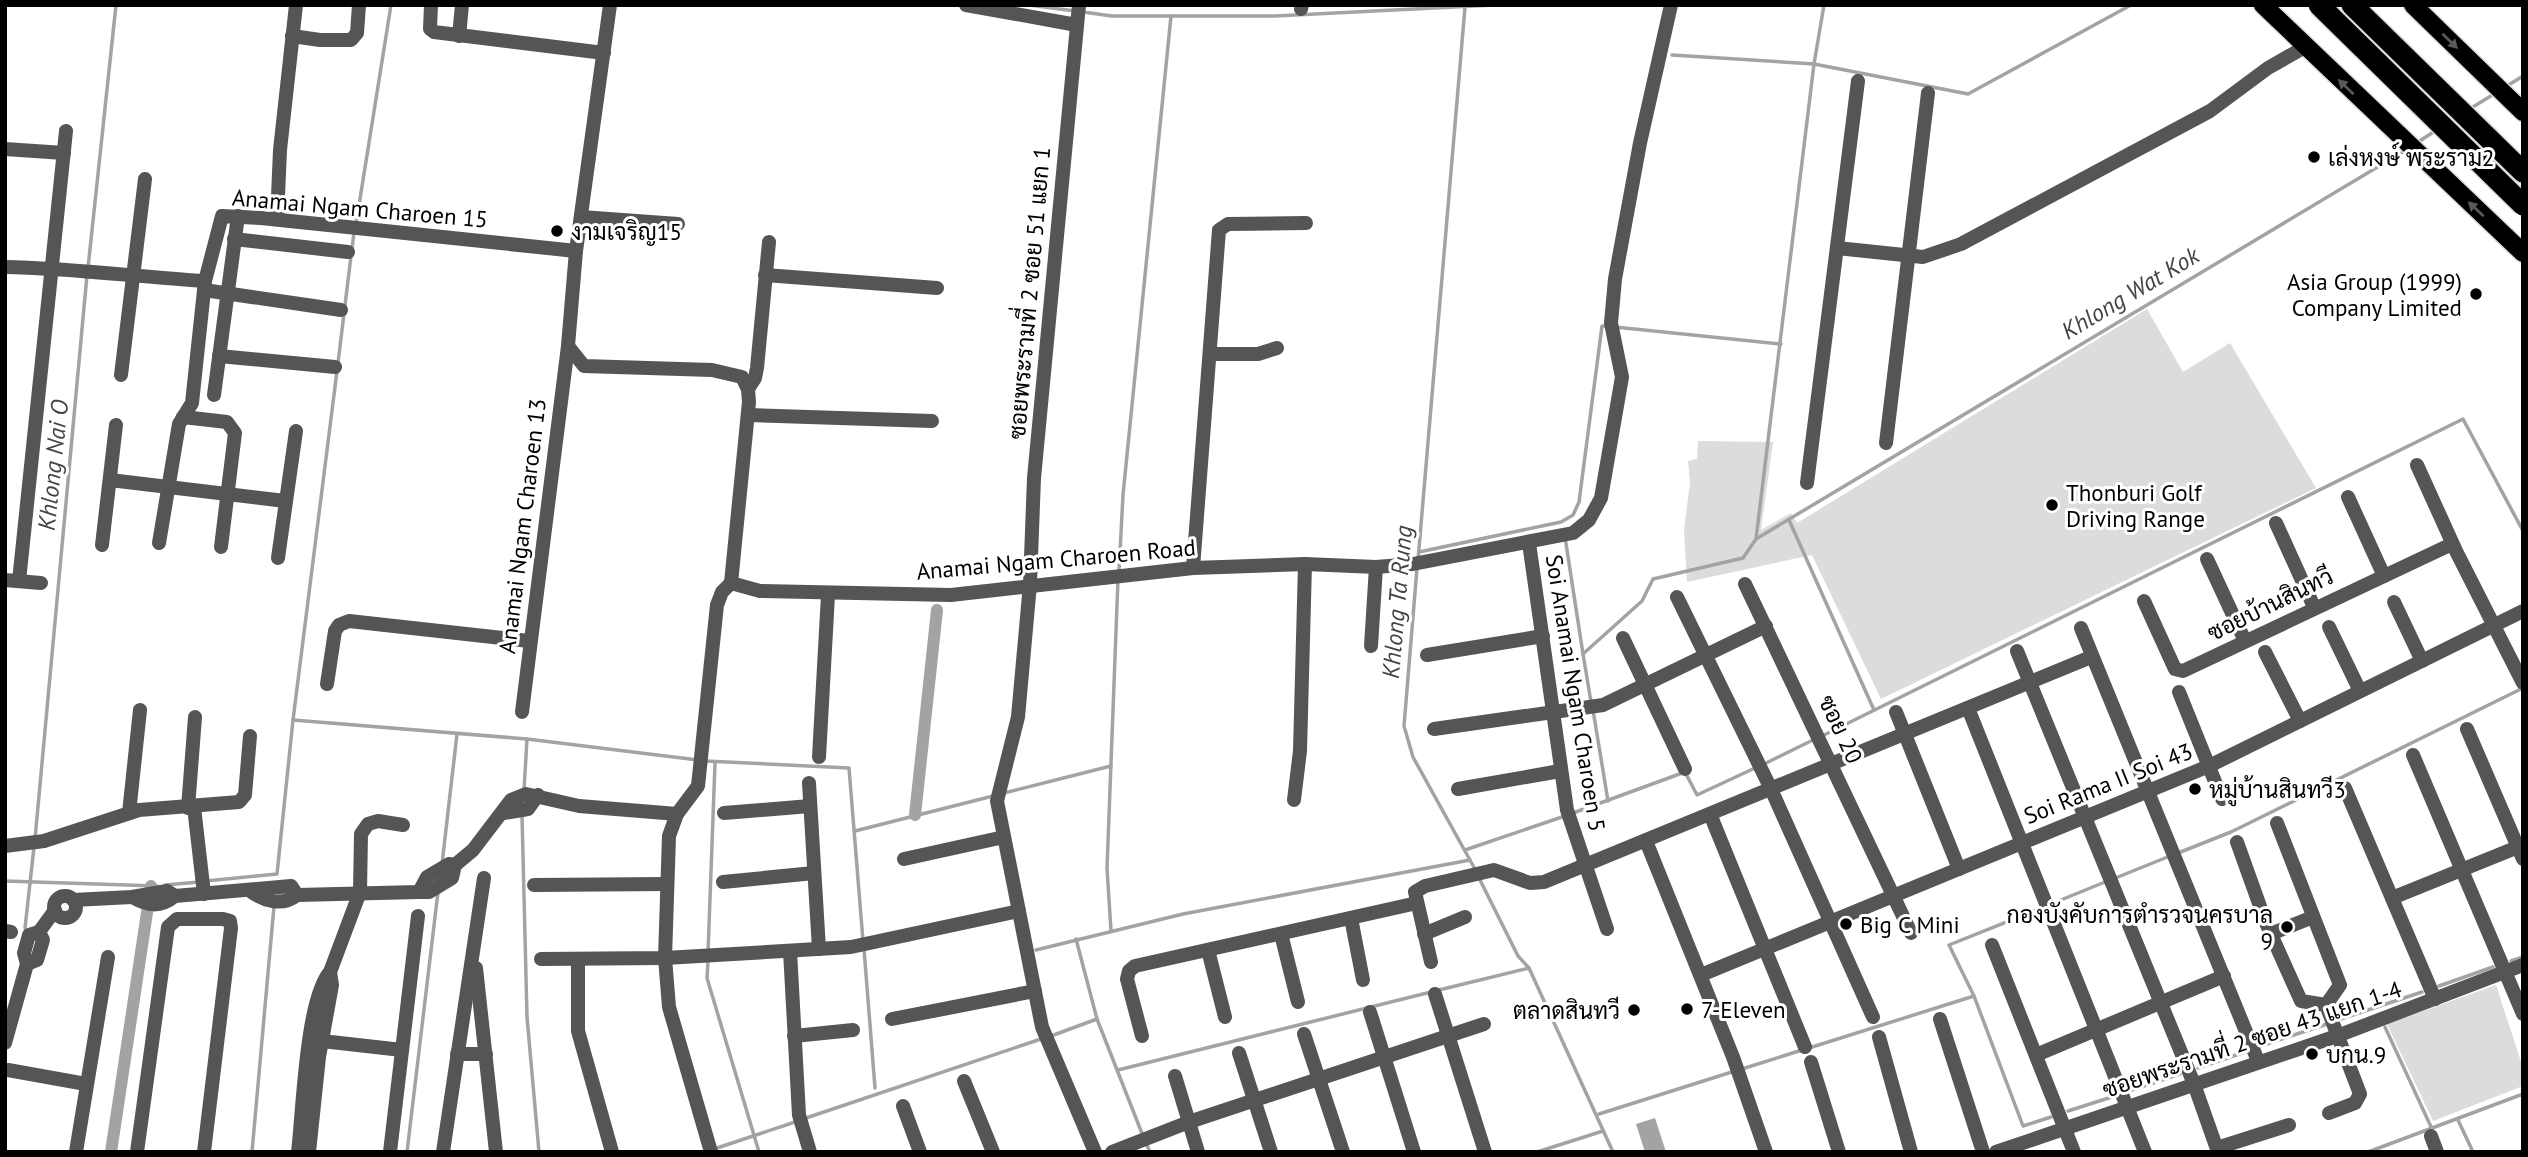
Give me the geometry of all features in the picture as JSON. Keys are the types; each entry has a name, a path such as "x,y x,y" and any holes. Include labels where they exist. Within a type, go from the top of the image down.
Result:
{"highway":[{"path":"2319,5 2523,206"},
{"path":"2319,5 2523,206"},
{"path":"2351,5 2523,172"},
{"path":"2371,5 2523,153"}],"main road":[{"path":"2263,5 2395,134 2523,253"},
{"path":"2413,5 2521,110"}],"street":[{"path":"277,219 280,149 296,5"},
{"path":"292,36 351,40 357,33 359,5"},
{"path":"431,5 432,31 604,53"},
{"path":"459,36 462,5"},
{"path":"610,5 576,251 568,346 584,366 726,371 742,377 748,388 748,415 731,583 722,592 717,605 702,762 698,786 677,814 669,836 666,884 665,958 669,1007 711,1152"},
{"path":"966,5 1078,17"},
{"name":"Anamai Ngam Charoen Road","path":"731,583 760,591 828,595 951,595 1030,584 1193,568 1304,564 1376,567 1420,563 1573,533 1589,520 1601,498 1622,377 1611,323 1615,279 1640,143 1671,5"},
{"name":"ซอยพระรามที่ 2 ซอย 51 แยก 1","path":"1078,17 1034,478 1030,584 1018,717 997,801 1044,1033 1095,1152"},
{"path":"1837,248 1923,257 1961,244 2210,111 2268,68 2305,47"},
{"path":"1807,483 1858,81"},
{"path":"1886,443 1928,93"},
{"path":"41,583 12,580 52,268 66,131"},
{"path":"5,149 64,153"},
{"path":"121,375 145,179"},
{"name":"Anamai Ngam Charoen 15","path":"159,543 183,417 192,403 204,286 218,222 222,216 277,219 576,251"},
{"path":"214,395 237,216"},
{"path":"581,217 678,224"},
{"path":"1193,568 1219,230 1222,226 1306,223"},
{"path":"234,239 348,252"},
{"path":"748,388 755,379 757,369 769,242"},
{"path":"5,267 52,268 204,286 228,294 341,310"},
{"path":"765,275 937,288"},
{"name":"Anamai Ngam Charoen 13","path":"523,712 529,640 568,346"},
{"path":"1211,354 1258,354 1277,348"},
{"path":"219,356 335,367"},
{"path":"748,415 932,421"},
{"path":"183,417 227,422 232,426 234,433 221,547"},
{"path":"102,545 117,425"},
{"path":"278,558 296,431"},
{"path":"2417,465 2452,544 2522,681"},
{"path":"110,480 285,501"},
{"path":"2347,497 2384,576"},
{"path":"2276,523 2314,607"},
{"name":"Soi Anamai Ngam Charoen 5","path":"1528,543 1567,810 1583,866 1606,929"},
{"name":"ซอยบ้านสินทวี","path":"2144,601 2179,671 2452,544"},
{"path":"2207,559 2245,641"},
{"path":"1294,800 1300,751 1304,564"},
{"path":"1371,646 1376,567"},
{"name":"ซอย 20","path":"1745,584 1833,764 1891,897 1911,933"},
{"path":"819,757 828,595"},
{"path":"1677,597 1768,783 1872,1017"},
{"path":"2394,603 2422,661"},
{"name":"Soi Rama II Soi 43","path":"1701,975 2209,766 2523,611"},
{"path":"327,684 335,631 339,625 349,621 529,640"},
{"path":"1434,729 1603,705 1646,687 1766,626"},
{"path":"2329,627 2360,691"},
{"path":"2081,628 2258,1061"},
{"path":"1427,655 1543,636"},
{"path":"1623,638 1685,769"},
{"path":"2017,651 2115,886 2194,1084 2217,1150 2289,1125"},
{"path":"2265,652 2300,721"},
{"path":"1432,962 1415,892 1424,886 1489,871 1500,871 1540,884 1710,814 1768,783 1833,764 2091,657"},
{"path":"2179,692 2222,799"},
{"path":"1968,708 2052,912 2145,1152"},
{"path":"129,813 140,710"},
{"path":"1896,712 1959,869"},
{"path":"195,717 191,807 203,866 204,890"},
{"path":"2392,898 2521,850 2467,729"},
{"path":"5,846 44,841 129,813 244,799 250,736"},
{"path":"2413,755 2523,1014"},
{"path":"1458,789 1560,771"},
{"path":"809,783 820,949"},
{"path":"2345,788 2435,999"},
{"path":"5,1043 27,964 24,953 29,935 39,932 55,910 60,917 68,918 76,908 73,900 132,897 146,892 167,891 175,897 204,890 293,894 425,887 452,869 520,804 677,814"},
{"path":"724,813 810,806"},
{"path":"1710,814 1805,1047"},
{"path":"304,1151 322,981 330,972 360,892 361,834 368,824 378,821 403,825"},
{"path":"2277,822 2340,985 2326,1005"},
{"path":"904,859 1004,837"},
{"path":"1646,841 1742,1079 1766,1152"},
{"path":"2237,842 2266,923 2273,933 2301,1001 2326,1005"},
{"path":"723,882 814,873"},
{"path":"443,1152 484,878"},
{"path":"534,885 666,884"},
{"path":"1142,1036 1127,979 1129,971 1208,950 1417,903"},
{"path":"541,958 665,958 851,947 1018,911"},
{"path":"390,1152 418,916"},
{"path":"1424,934 1465,917"},
{"path":"2273,933 2313,917"},
{"path":"1351,918 1363,980"},
{"path":"137,1152 168,927 177,919 223,919 229,921 230,928 204,1152"},
{"path":"1281,933 1298,1002"},
{"path":"1992,945 2074,1152"},
{"path":"474,949 496,1152"},
{"path":"1208,950 1225,1017"},
{"path":"789,951 799,1115 810,1152"},
{"path":"76,1152 108,957"},
{"path":"578,959 579,1031 612,1152"},
{"name":"ซอยพระรามที่ 2 ซอย 43 แยก 1-4","path":"2000,1151 2337,1036 2523,965"},
{"path":"2036,1055 2224,976"},
{"path":"892,1019 1035,991"},
{"path":"1435,994 1485,1152"},
{"path":"2326,1005 2360,1099 2329,1113"},
{"path":"1370,1012 1415,1152"},
{"path":"1940,1019 1983,1152"},
{"path":"1112,1152 1189,1122 1484,1024"},
{"path":"794,1036 853,1030"},
{"path":"1304,1034 1343,1152"},
{"path":"1879,1037 1911,1152"},
{"path":"316,1041 402,1050"},
{"path":"1239,1053 1271,1152"},
{"path":"457,1054 486,1054"},
{"path":"1811,1062 1839,1152"},
{"path":"6,1068 86,1084"},
{"path":"1175,1076 1198,1152"},
{"path":"964,1081 993,1152"},
{"path":"903,1105 919,1151"},
{"path":"2431,1136 2437,1152"}],"shaded area":[{"name":"Thonburi Golf Driving Range","path":"2147,309 2183,372 2230,343 2316,488 1881,699 1812,555 1687,582 1684,530 1690,483 1688,461 1697,459 1698,441 1773,442 1761,530 1791,513 1797,523"},
{"path":"2496,985 2523,1068 2523,1086 2433,1121 2387,1024"},
{"path":"1655,1118 1666,1152 1645,1152 1636,1124"}],"waterway":[{"name":"Khlong Nai O","path":"88,268 116,5"},
{"path":"356,224 391,5"},
{"path":"1029,5 1075,11"},
{"path":"1083,12 1112,16 1275,16 1494,5"},
{"path":"1591,702 1583,654 1642,601 1653,579 1743,558 1756,539 1814,64 1824,5"},
{"path":"1672,55 1814,64 1968,94 2131,5"},
{"name":"Khlong Ta Rung","path":"1418,560 1465,7"},
{"path":"1119,571 1123,495 1171,16"},
{"name":"Khlong Wat Kok","path":"2507,86 2523,76"},
{"name":"Khlong Wat Kok","path":"2468,110 2494,94"},
{"name":"Khlong Wat Kok","path":"2415,144 2435,131"},
{"name":"Khlong Wat Kok","path":"1756,539 2406,150"},
{"path":"352,249 354,232"},
{"path":"338,363 351,256"},
{"name":"Khlong Nai O","path":"35,839 87,275"},
{"path":"1419,552 1561,522 1573,515 1579,502 1602,326 1608,326"},
{"path":"1615,327 1781,344"},
{"path":"293,720 337,371"},
{"path":"1822,736 2463,419 2523,531"},
{"path":"1789,520 1874,710"},
{"path":"1565,537 1583,654"},
{"name":"Khlong Ta Rung","path":"1417,568 1404,726 1413,757 1476,871"},
{"path":"1111,931 1107,868 1118,579"},
{"path":"915,815 937,610"},
{"path":"2178,853 2231,832 2523,688"},
{"path":"1593,710 1608,801"},
{"path":"206,881 277,874 293,720 527,739 698,760"},
{"path":"442,864 457,734"},
{"path":"524,790 527,739"},
{"path":"1762,765 1815,739"},
{"path":"705,761 849,768 863,941"},
{"path":"708,953 715,763"},
{"path":"1004,793 1111,766"},
{"path":"1573,813 1685,772 1697,795 1755,768"},
{"path":"855,831 993,796"},
{"path":"522,815 527,1017 539,1152"},
{"path":"1465,850 1565,816"},
{"name":"Khlong Nai O","path":"25,928 34,847"},
{"path":"2113,879 2170,856"},
{"path":"1036,950 1183,914 1470,860"},
{"name":"Khlong Ta Rung","path":"1479,878 1518,956 1529,968 1613,1152"},
{"path":"5,881 157,886"},
{"path":"165,885 199,882"},
{"path":"2051,904 2105,882"},
{"path":"111,1152 151,886"},
{"path":"407,1152 438,892"},
{"path":"252,1152 274,906"},
{"path":"2044,907 1949,945 1974,996 2023,1126 2051,1117"},
{"path":"1076,939 1097,1019 1143,1136"},
{"path":"864,949 875,1088"},
{"path":"2511,961 2523,957"},
{"path":"708,961 707,978 759,1152"},
{"path":"2439,986 2493,967"},
{"path":"1439,990 1529,968"},
{"path":"1118,1070 1431,992"},
{"path":"2335,1021 2422,992"},
{"path":"1809,1048 1974,996"},
{"path":"1051,1036 1097,1019"},
{"path":"2255,1048 2327,1024"},
{"path":"2385,1027 2432,1129"},
{"path":"806,1118 1044,1038"},
{"path":"1742,1069 1802,1050"},
{"path":"2198,1068 2248,1051"},
{"path":"1599,1114 1735,1071"},
{"path":"2132,1090 2180,1074"},
{"path":"2368,1152 2523,1094"},
{"path":"2068,1111 2115,1096"},
{"path":"2458,1120 2473,1152"},
{"path":"717,1148 798,1121"},
{"path":"1537,1152 1603,1131"},
{"path":"1146,1143 1150,1152"}],"place":[{"name":"เล่งหงษ์ พระราม2","path":"2314,157"},
{"name":"งามเจริญ15","path":"557,231"},
{"name":"Asia Group (1999) Company Limited","path":"2476,294"},
{"name":"Thonburi Golf Driving Range","path":"2052,505"},
{"name":"หมู่บ้านสินทวี3","path":"2195,789"},
{"name":"Big C Mini","path":"1846,924"},
{"name":"กองบังคับการตำรวจนครบาล 9","path":"2287,927"},
{"name":"7-Eleven","path":"1687,1009"},
{"name":"ตลาดสินทวี","path":"1634,1010"},
{"name":"บกน.9","path":"2312,1054"}]}
